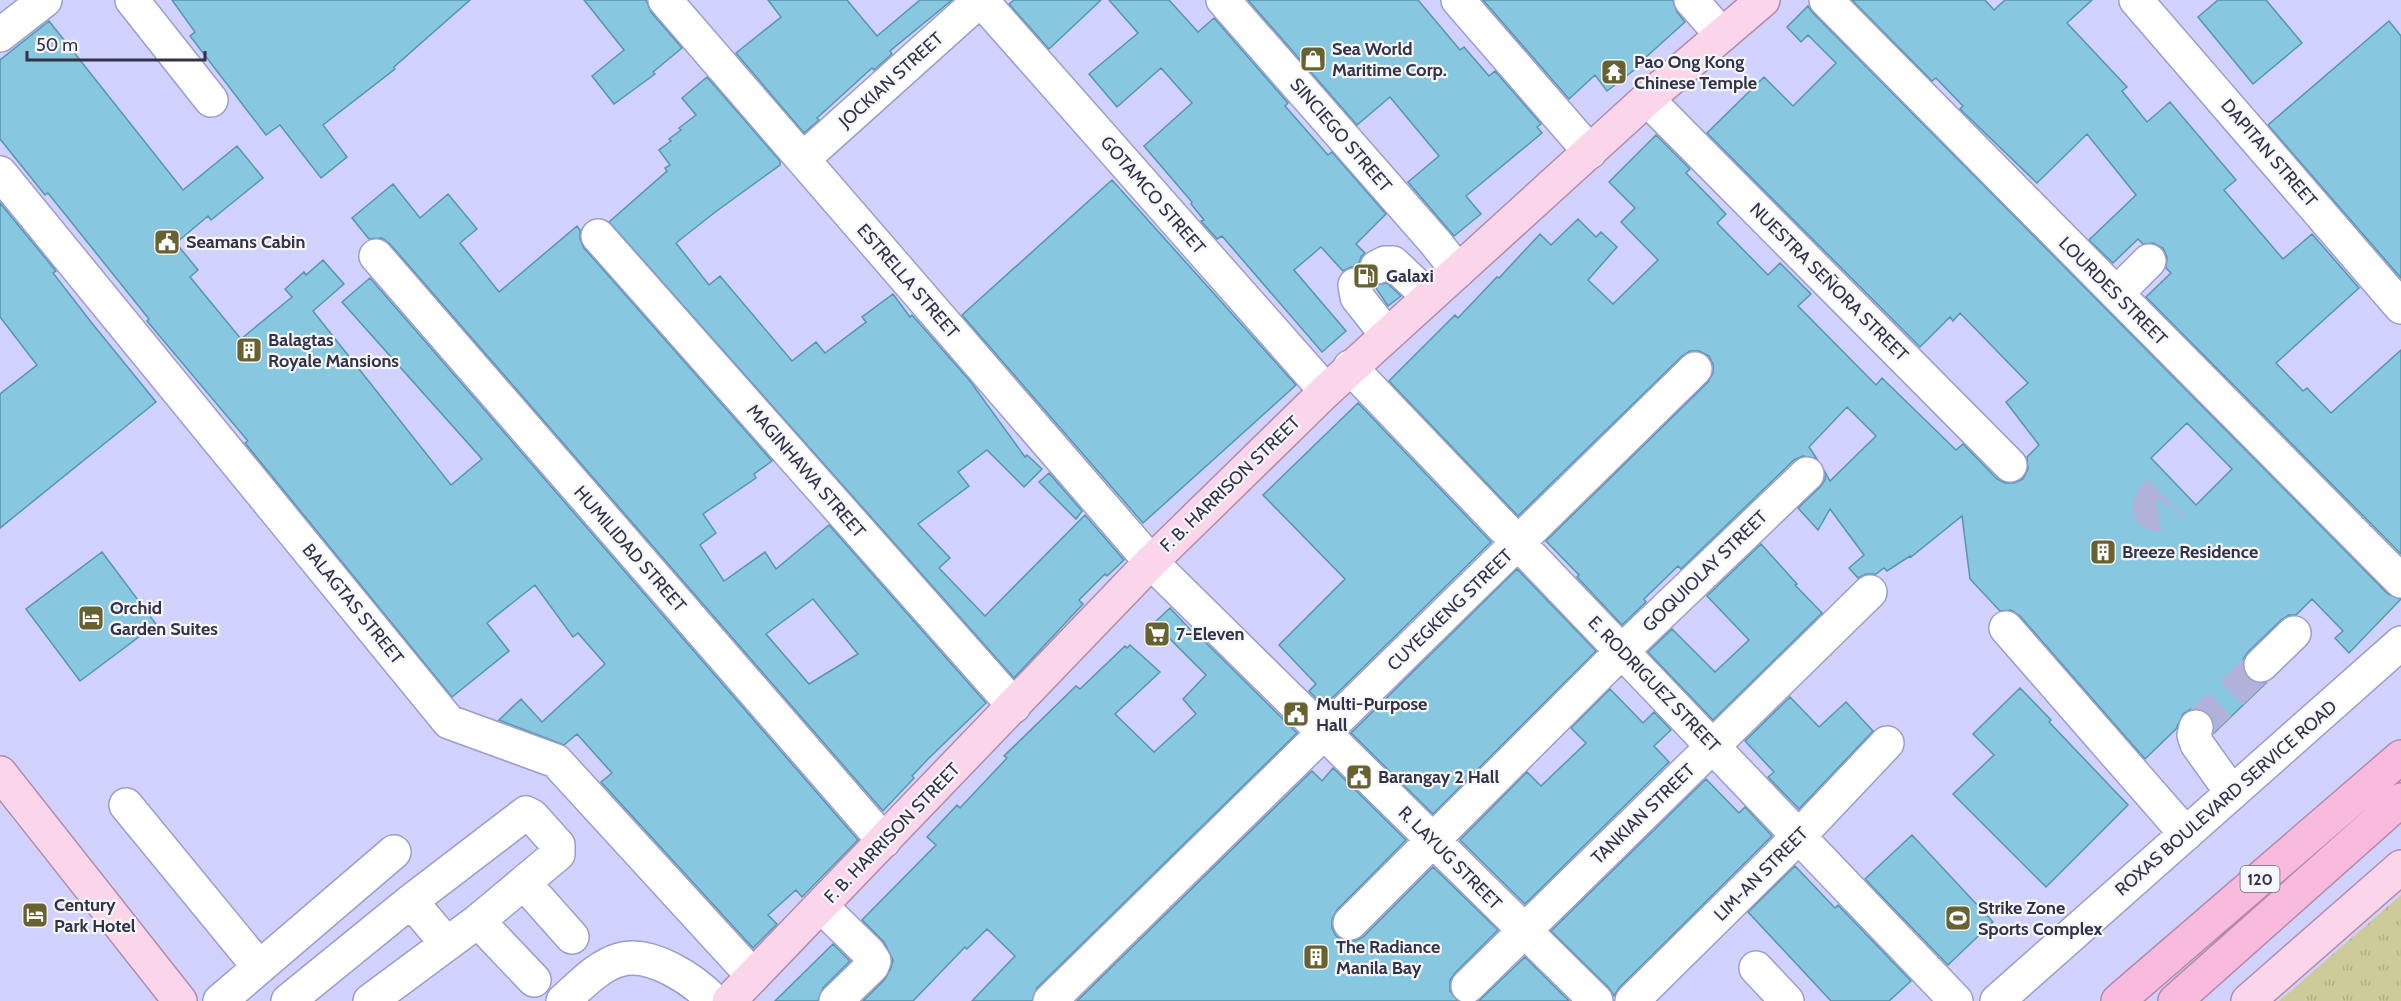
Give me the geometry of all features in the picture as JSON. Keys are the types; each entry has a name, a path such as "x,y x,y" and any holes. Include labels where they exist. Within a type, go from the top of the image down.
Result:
{"highway":[{"name":"120","path":"2118,1001 2401,757"},
{"name":"120","path":"2175,1001 2401,800"}],"main road":[{"name":"F. B. HARRISON STREET","path":"729,1001 1151,562 1326,391 1647,99 1763,0"},
{"path":"0,773 180,1001"},
{"path":"2248,1001 2401,867"}],"street":[{"path":"0,35 44,0"},
{"path":"132,0 211,100"},
{"name":"ESTRELLA STREET","path":"665,0 1151,562"},
{"name":"JOCKIAN STREET","path":"803,159 980,0"},
{"name":"GOTAMCO STREET","path":"980,0 1326,391"},
{"name":"SINCIEGO STREET","path":"1223,0 1458,271"},
{"path":"1458,0 1590,152"},
{"path":"1690,0 1722,36"},
{"name":"LOURDES STREET","path":"1826,0 2401,581"},
{"name":"DAPITAN STREET","path":"2136,0 2401,307"},
{"name":"NUESTRA SEÑORA STREET","path":"1647,99 2010,465"},
{"name":"BALAGTAS STREET","path":"0,173 449,722 556,761 753,976"},
{"name":"MAGINHAWA STREET","path":"598,236 1014,706"},
{"name":"HUMILIDAD STREET","path":"376,256 884,841"},
{"path":"2112,289 2125,285 2149,261"},
{"path":"1387,335 1357,297 1366,276 1385,263 1393,263 1429,297"},
{"name":"E. RODRIGUEZ STREET","path":"1350,368 1800,835 1956,1001"},
{"name":"CUYEGKENG STREET","path":"1050,1001 1695,369"},
{"name":"GOQUIOLAY STREET","path":"1350,923 1622,651 1807,474"},
{"name":"R. LAYUG STREET","path":"1151,562 1596,1001"},
{"name":"TANKIAN STREET","path":"1468,986 1870,592"},
{"path":"2006,628 2186,834"},
{"path":"2261,665 2294,633"},
{"name":"ROXAS BOULEVARD SERVICE ROAD","path":"1997,1001 2401,643"},
{"path":"2196,727 2194,735 2197,744 2232,793"},
{"name":"LIM-AN STREET","path":"1632,1001 1800,835 1887,743"},
{"path":"126,805 259,967"},
{"path":"288,1001 411,901 526,813 532,816 558,845 560,850 558,855 478,921 370,1001"},
{"path":"219,1001 394,852"},
{"path":"524,883 572,937"},
{"path":"411,901 446,943"},
{"path":"821,906 868,952 874,961 872,966 836,1001"},
{"path":"478,921 534,980"},
{"path":"563,1001 599,971 620,959 659,964 687,979 714,1001"},
{"path":"1756,968 1787,1001"}],"green space":[{"path":"2401,895 2401,1001 2279,1001"}],"building":[{"path":"172,0 470,0 394,67 395,69 323,125 347,157 321,178 280,125 266,135 190,36 195,32"},
{"path":"584,0 646,0 651,12 682,48 653,72 655,74 614,104 592,76 624,50"},
{"path":"768,0 847,0 877,36 920,0 952,0 890,51 892,54 874,70 872,68 817,118 819,120 804,133 736,53 781,17"},
{"path":"1014,0 1101,0 1049,49 1009,4"},
{"path":"1109,0 1169,0 1198,32 1214,18 1288,103 1285,106 1328,155 1332,152 1386,214 1356,244 1365,253 1358,267 1351,267 1343,271 1321,247 1294,270 1346,331 1322,352 1222,236 1217,239 1201,221 1204,220 1191,204 1192,202 1144,146 1192,103 1161,68 1117,107 1089,74 1138,33"},
{"path":"1248,0 1418,0 1460,50 1464,47 1489,76 1495,71 1541,124 1537,127 1542,133 1466,196 1481,214 1454,236 1408,182 1439,156 1390,97 1357,125"},
{"path":"1483,0 1673,0 1677,12 1685,22 1645,58 1647,60 1607,91 1595,75 1569,99"},
{"path":"1852,0 1985,0 1994,10 2005,0 2092,0 2067,23 2127,87 2122,91 2147,122 2170,102 2236,180 2224,190 2283,259 2312,234 2359,288 2276,363 2303,391 2307,388 2331,413 2401,350 2401,554 2146,297 2171,273 2166,268 2167,257 2163,248 2153,243 2143,244 2138,239 2113,263 2089,240 2136,195 2087,134 2037,183 1960,109 1963,106 1936,78 1932,81"},
{"path":"2218,0 2266,0 2302,43 2253,84 2198,17"},
{"path":"1808,6 2388,594 2401,599 2349,653 2335,638 2343,631 2312,599 2296,615 2289,615 2281,620 2248,652 2243,659 2243,669 2247,678 2255,683 2266,683 2214,733 2214,722 2209,713 2201,709 2191,709 2183,714 2176,729 2145,759 2020,616 2011,610 2000,611 1970,579 1962,516 1911,557 1887,571 1884,568 1876,574 1866,574 1858,578 1849,568 1864,555 1830,509 1818,530 1798,508 1820,487 1825,480 1825,472 1830,481 1876,436 1847,407 1809,447 1817,459 1803,456 1794,460 1681,569 1678,566 1644,599 1646,602 1622,625 1546,541 1708,382 1713,373 1713,364 1709,356 1699,351 1690,351 1682,356 1518,516 1389,381 1455,315 1458,318 1540,234 1551,245 1578,219 1596,237 1601,232 1617,247 1588,280 1613,304 1658,260 1621,222 1635,208 1609,182 1656,135 1690,169 1686,173 1726,214 1717,223 1768,275 1780,263 1811,294 1798,306 1876,385 1882,378 1956,450 1963,444 1997,479 2005,483 2014,483 2023,479 2028,469 2027,457 2039,445 2006,402 2028,383 1960,313 1953,321 1950,317 1920,347 1707,133 1764,77 1793,106 1836,63 1808,35 1801,42 1787,27","holes":["2187,423 2232,469 2196,505 2151,458"]},
{"path":"49,21 183,190 237,146 263,178 211,220 208,216 176,243 198,270 190,277 241,339 292,297 285,289 304,272 306,275 323,260 344,284 313,311 451,485 482,459 342,302 370,278 858,840 802,897 796,890 768,915 777,924 753,948 601,782 612,773 577,734 564,745 499,720 521,699 542,722 605,664 578,633 573,637 535,585 487,623 509,651 452,697 245,443 248,441 147,321 149,319 48,193 45,195 0,139 0,60"},
{"path":"2389,21 2401,36 2401,278 2268,125"},
{"path":"707,77 780,161 780,165 676,243 709,285 720,276 792,361 816,342 825,353 866,322 862,317 893,294 910,317 912,315 970,381 1025,457 1027,455 1042,469 1024,487 987,450 958,472 969,486 918,524 950,558 939,568 985,616 1085,515 1124,560 1107,576 1105,574 1079,600 1083,604 1014,678 609,222 667,171 665,168 670,165 659,150 681,130 679,128 696,115 682,98"},
{"path":"1112,180 1296,385 1143,523 962,315"},
{"path":"393,184 420,218 448,194 477,229 460,243 499,292 577,226 584,248 772,461 754,474 756,478 703,514 716,533 700,545 724,581 765,552 776,569 829,525 986,703 929,758 883,811 390,244 382,238 369,239 352,218","holes":["813,599 858,654 809,684 766,634"]},
{"path":"0,203 56,271 53,273 156,402 0,528 0,394 37,365 0,317"},
{"path":"1387,283 1401,296 1388,306 1374,285"},
{"path":"1358,403 1491,542 1324,706 1309,691 1316,684 1279,645 1345,579 1263,495"},
{"path":"1049,473 1082,511 1076,519 1039,482"},
{"path":"1761,544 1822,613 1713,720 1648,652 1672,629 1715,672 1749,640 1707,596"},
{"name":"Orchid Garden Suites","path":"102,552 156,624 80,681 26,609"},
{"path":"1517,569 1596,651 1433,814 1351,733"},
{"path":"1170,608 1297,733 1037,988 1032,1001 972,1001 1015,956 987,929 967,949 965,947 913,1001 863,1001 885,979 893,960 884,942 862,920 936,845 927,837 957,805 960,808 1007,758 1004,756 1076,686 1080,689 1125,646 1127,648 1130,645 1160,672 1115,714 1154,752 1196,714 1183,699 1206,675 1154,623"},
{"path":"2020,688 2128,805 2046,887 1953,794 1994,755 1973,734"},
{"path":"1610,689 1643,723 1654,712 1671,730 1654,746 1669,762 1525,904 1460,840 1527,772 1541,786 1586,743 1571,728"},
{"path":"1790,697 1819,727 1846,702 1873,731 1799,809 1768,777 1774,772 1745,741"},
{"path":"1333,768 1406,840 1337,910 1332,919 1332,928 1336,936 1345,941 1354,941 1363,937 1433,867 1498,930 1450,980 1450,991 1458,1001 1077,1001 1312,771 1322,781"},
{"path":"1706,779 1739,813 1745,807 1772,836 1619,988 1614,996 1609,988 1551,931"},
{"path":"1912,835 1993,922 1948,965 1865,879"},
{"path":"1795,866 1835,908 1838,905 1911,981 1889,1001 1831,1001 1748,912"},
{"path":"833,944 850,961 823,988 818,1001 775,1001"},
{"path":"1525,957 1569,1001 1478,1001 1481,999"}],"tunnel":[{"path":"2159,491 2150,504 2151,512 2160,514 2174,506"},
{"path":"2196,727 2261,665"}],"place":[{"name":"Sea World Maritime Corp.","path":"1313,59"},
{"name":"Pao Ong Kong Chinese Temple","path":"1614,72"},
{"name":"Seamans Cabin","path":"167,242"},
{"name":"Galaxi","path":"1366,276"},
{"name":"Balagtas Royale Mansions","path":"249,350"},
{"name":"Breeze Residence","path":"2103,552"},
{"name":"Orchid Garden Suites","path":"91,618"},
{"name":"7-Eleven","path":"1157,634"},
{"name":"Multi-Purpose Hall","path":"1296,714"},
{"name":"Barangay 2 Hall","path":"1359,777"},
{"name":"Century Park Hotel","path":"35,915"},
{"name":"Strike Zone Sports Complex","path":"1958,918"},
{"name":"The Radiance Manila Bay","path":"1316,957"}]}
